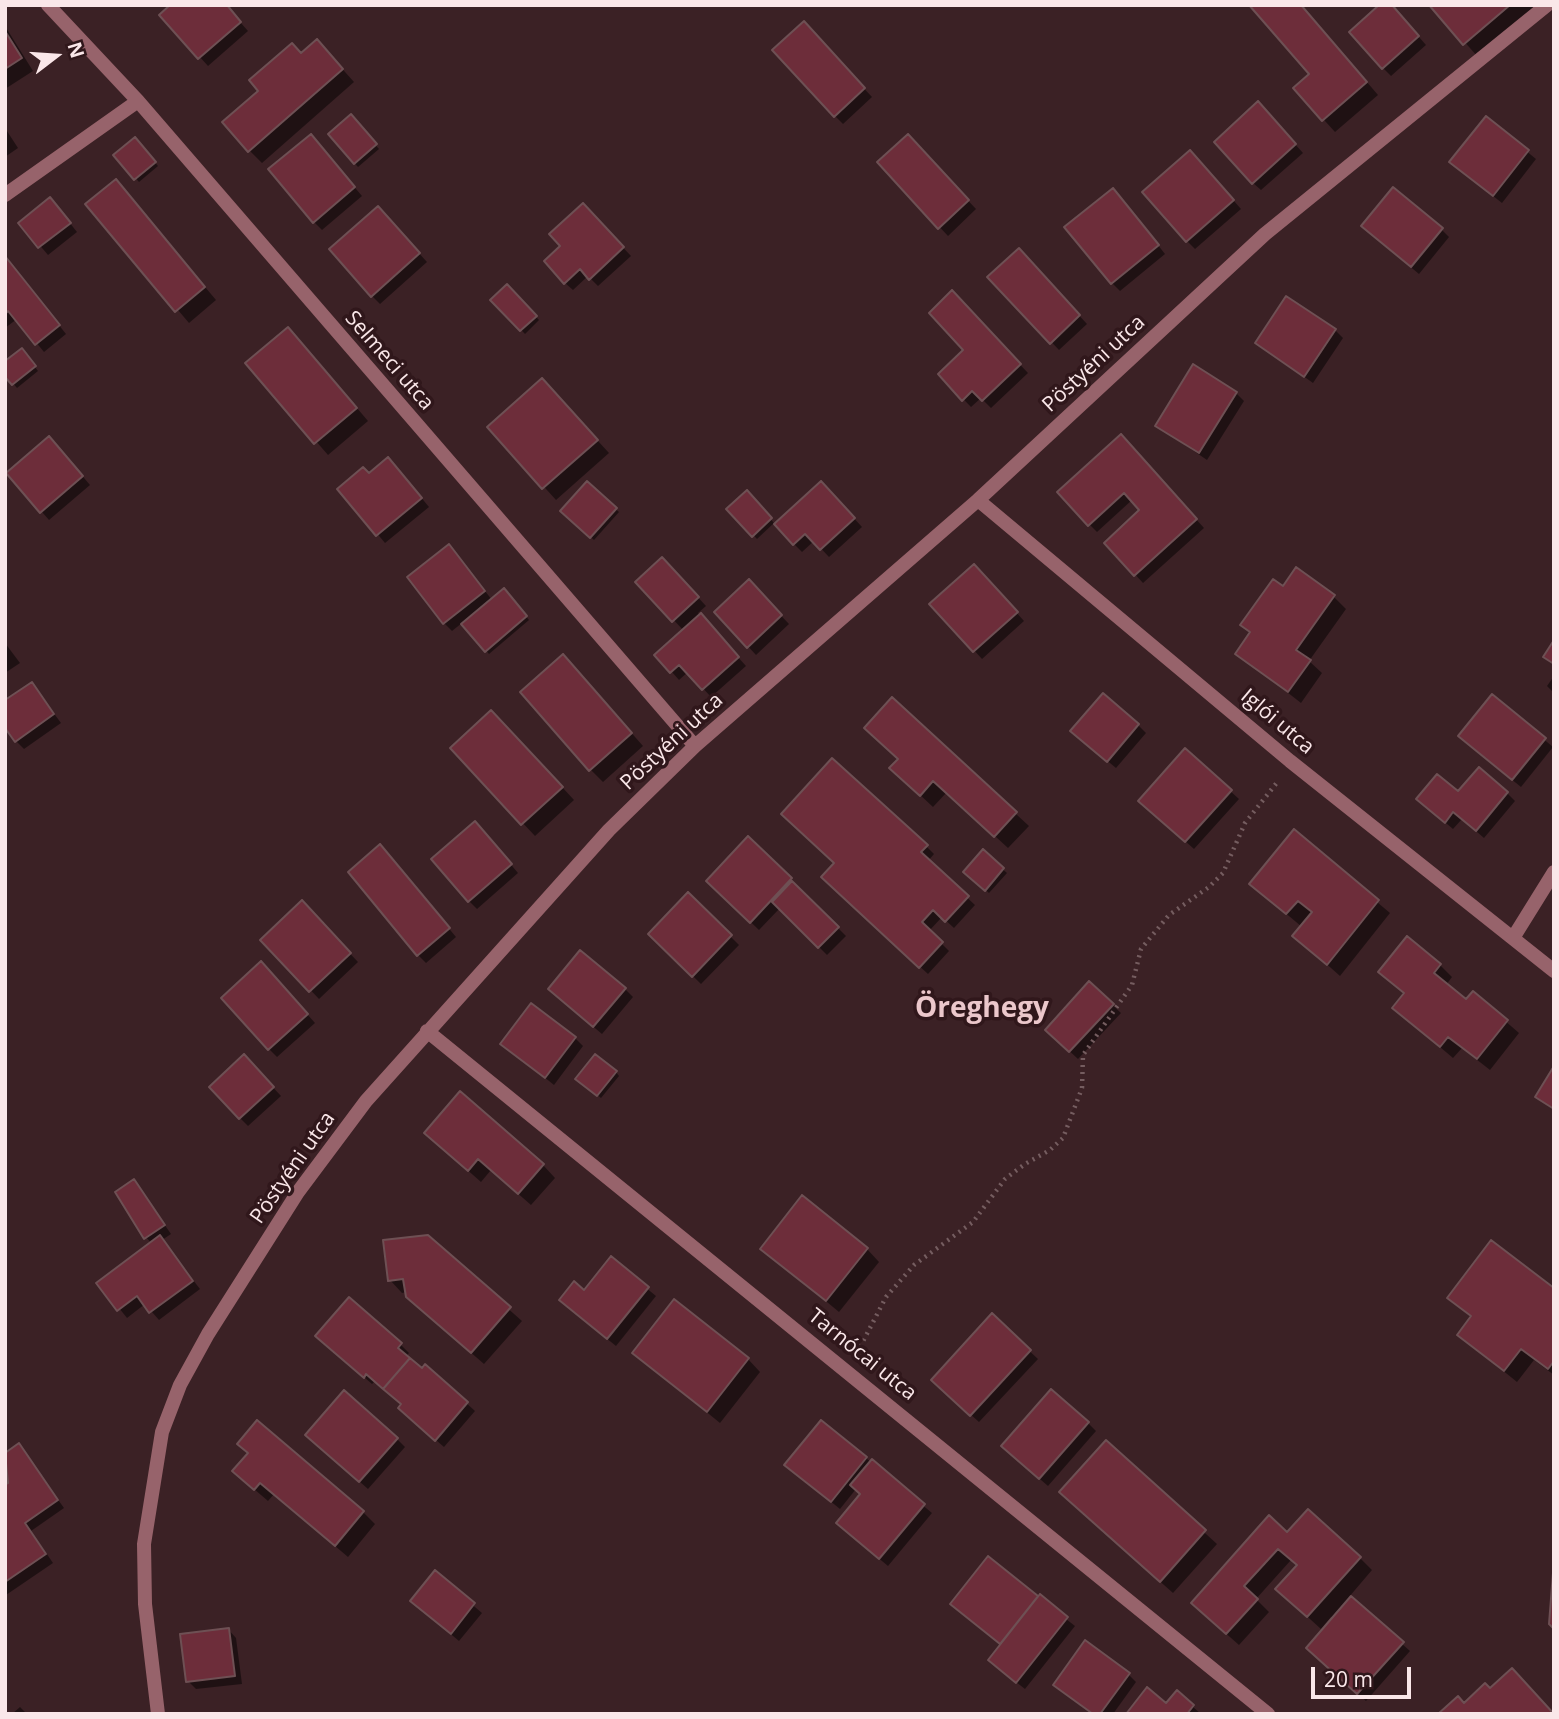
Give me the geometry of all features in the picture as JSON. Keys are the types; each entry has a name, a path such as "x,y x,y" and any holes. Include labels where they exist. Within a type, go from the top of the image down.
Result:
{"street":[{"name":"Selmeci utca","path":"48,5 138,101 695,746"},
{"name":"Pöstyéni utca","path":"158,1714 145,1604 144,1544 162,1432 180,1385 208,1334 298,1192 366,1101 609,830 695,746 978,500 1265,234 1547,5"},
{"path":"5,195 138,101"},
{"name":"Iglói utca","path":"978,500 1290,761 1554,971"},
{"path":"1513,938 1554,872"},
{"name":"Tarnócai utca","path":"428,1031 1268,1714"}],"path":[{"path":"847,1370 886,1297 914,1265 973,1222 1005,1179 1063,1138 1083,1087 1083,1055 1132,985 1140,949 1169,915 1209,887 1223,873 1245,823 1277,784 1290,761"}],"building":[{"path":"170,5 227,5 241,22 198,59 159,15"},
{"path":"1249,5 1301,5 1367,82 1322,121 1293,88 1309,74"},
{"path":"1379,5 1392,5 1419,36 1382,69 1349,32"},
{"path":"1429,5 1457,6 1510,5 1463,45"},
{"path":"804,21 865,88 834,117 772,50"},
{"path":"5,31 22,58 5,69"},
{"path":"317,39 343,69 248,152 222,122 258,91 249,80 292,43 301,53"},
{"path":"1258,101 1296,144 1252,184 1214,142"},
{"path":"351,114 377,144 354,164 328,134"},
{"path":"1486,116 1529,150 1493,196 1449,162"},
{"path":"311,134 355,187 313,223 268,169"},
{"path":"908,134 969,200 938,229 877,162"},
{"path":"135,137 156,162 134,180 113,155"},
{"path":"1190,150 1234,200 1186,242 1142,192"},
{"path":"116,179 205,287 175,312 85,204"},
{"path":"1393,187 1443,228 1411,267 1361,226"},
{"path":"1113,188 1159,245 1111,284 1064,227"},
{"path":"50,197 71,223 38,248 18,223"},
{"path":"583,203 624,247 589,280 580,269 564,284 544,261 560,246 549,234"},
{"path":"378,206 420,253 371,297 329,249"},
{"path":"1019,248 1080,315 1050,344 987,277"},
{"path":"5,256 60,325 35,345 8,311 5,314"},
{"path":"507,284 537,316 520,331 490,300"},
{"path":"952,290 1021,364 982,401 972,391 962,401 938,374 963,350 929,313"},
{"path":"1286,296 1336,329 1304,377 1255,343"},
{"path":"288,327 357,408 314,444 245,363"},
{"path":"22,348 36,366 12,385 5,377 5,361"},
{"path":"1193,364 1237,392 1199,453 1155,426"},
{"path":"542,378 598,440 542,489 487,427"},
{"path":"1121,434 1197,519 1134,576 1104,543 1139,510 1124,493 1088,526 1057,492"},
{"path":"49,436 83,476 40,513 6,473"},
{"path":"388,457 422,498 376,536 337,489 363,467 369,473"},
{"path":"587,481 617,508 590,538 560,511"},
{"path":"821,481 855,518 820,550 805,534 793,545 774,524"},
{"path":"747,490 772,518 752,537 726,509"},
{"path":"449,544 485,591 443,624 407,577"},
{"path":"662,557 699,597 672,622 635,582"},
{"path":"974,564 1018,612 973,652 929,604"},
{"path":"1296,567 1335,595 1296,650 1311,660 1288,692 1235,654 1250,632 1240,625 1273,579 1283,586"},
{"path":"749,579 782,615 747,648 714,612"},
{"path":"504,588 527,616 485,652 461,624"},
{"path":"701,613 739,657 702,690 679,665 670,673 654,655"},
{"path":"1554,640 1554,664 1543,657"},
{"path":"563,654 632,733 589,771 520,692"},
{"path":"32,682 54,714 15,742 5,728 5,700"},
{"path":"1103,693 1139,724 1107,762 1070,731"},
{"path":"1492,694 1546,738 1512,780 1458,736"},
{"path":"892,697 1017,812 994,837 933,781 920,796 889,768 898,759 864,728"},
{"path":"491,710 563,787 521,825 450,748"},
{"path":"1185,748 1232,790 1185,842 1138,801"},
{"path":"832,758 928,845 921,852 969,896 945,922 933,910 922,922 943,942 919,968 821,877 834,863 781,814"},
{"path":"1479,767 1508,792 1476,831 1453,812 1445,823 1416,799 1437,774 1458,791"},
{"path":"475,821 512,864 468,902 431,859"},
{"path":"1294,829 1379,900 1327,965 1292,936 1312,912 1298,901 1286,914 1249,884"},
{"path":"748,836 792,878 750,923 706,881"},
{"path":"380,844 450,928 417,956 348,872"},
{"path":"983,849 1004,868 985,891 963,872"},
{"path":"792,881 839,927 818,948 772,902"},
{"path":"688,892 732,935 692,977 648,934"},
{"path":"302,900 351,953 309,992 260,940"},
{"path":"1407,936 1441,964 1434,973 1466,999 1473,991 1508,1020 1477,1059 1448,1037 1440,1047 1392,1008 1404,993 1378,972"},
{"path":"580,950 626,988 593,1027 548,989"},
{"path":"261,961 308,1014 268,1050 221,998"},
{"path":"1089,981 1114,1004 1069,1052 1045,1030"},
{"path":"531,1003 576,1037 545,1078 500,1044"},
{"path":"244,1054 274,1087 239,1119 209,1087"},
{"path":"595,1054 617,1071 597,1096 575,1079"},
{"path":"1554,1066 1554,1109 1535,1097"},
{"path":"460,1091 544,1164 518,1194 478,1159 468,1171 424,1133"},
{"path":"134,1179 165,1225 144,1239 115,1192"},
{"path":"802,1195 868,1248 826,1301 760,1249"},
{"path":"160,1235 193,1281 149,1313 137,1296 117,1311 96,1283"},
{"path":"428,1235 511,1307 471,1353 406,1297 403,1279 388,1281 383,1240"},
{"path":"1491,1240 1554,1288 1554,1361 1548,1369 1521,1349 1504,1371 1457,1335 1471,1316 1447,1298"},
{"path":"611,1256 649,1287 607,1339 559,1300 574,1281 584,1290"},
{"path":"349,1297 402,1343 398,1348 410,1358 383,1389 366,1374 364,1378 315,1336"},
{"path":"674,1299 749,1358 707,1412 632,1353"},
{"path":"992,1313 1031,1350 970,1416 931,1380"},
{"path":"410,1358 422,1368 425,1364 468,1402 435,1441 398,1408 401,1404 383,1389"},
{"path":"1051,1389 1089,1422 1039,1479 1001,1446"},
{"path":"344,1390 398,1438 359,1482 305,1435"},
{"path":"257,1420 364,1511 335,1546 260,1483 254,1490 232,1471 248,1453 237,1444"},
{"path":"821,1420 867,1457 831,1502 784,1465"},
{"path":"1106,1440 1206,1530 1160,1582 1059,1492"},
{"path":"19,1443 58,1500 25,1523 46,1554 5,1582 5,1485 8,1483 5,1453"},
{"path":"872,1459 925,1504 879,1559 836,1523 860,1494 850,1485"},
{"path":"1308,1509 1361,1557 1307,1617 1275,1589 1297,1565 1278,1549 1244,1586 1258,1599 1226,1634 1191,1603 1269,1515 1287,1532"},
{"path":"988,1556 1038,1596 1000,1644 950,1604"},
{"path":"1554,1560 1554,1629 1549,1624"},
{"path":"435,1570 475,1603 451,1634 410,1601"},
{"path":"1040,1594 1068,1617 1016,1683 988,1660"},
{"path":"1351,1596 1404,1642 1357,1694 1306,1648"},
{"path":"229,1628 235,1676 186,1682 180,1634"},
{"path":"1085,1640 1130,1673 1100,1714 1093,1714 1053,1685"},
{"path":"1512,1668 1554,1714 1438,1714 1458,1696 1464,1703 1485,1683 1490,1688"},
{"path":"1147,1687 1166,1703 1177,1690 1194,1705 1187,1714 1126,1714"}],"district":[{"name":"Öreghegy","path":"982,1009"}]}
